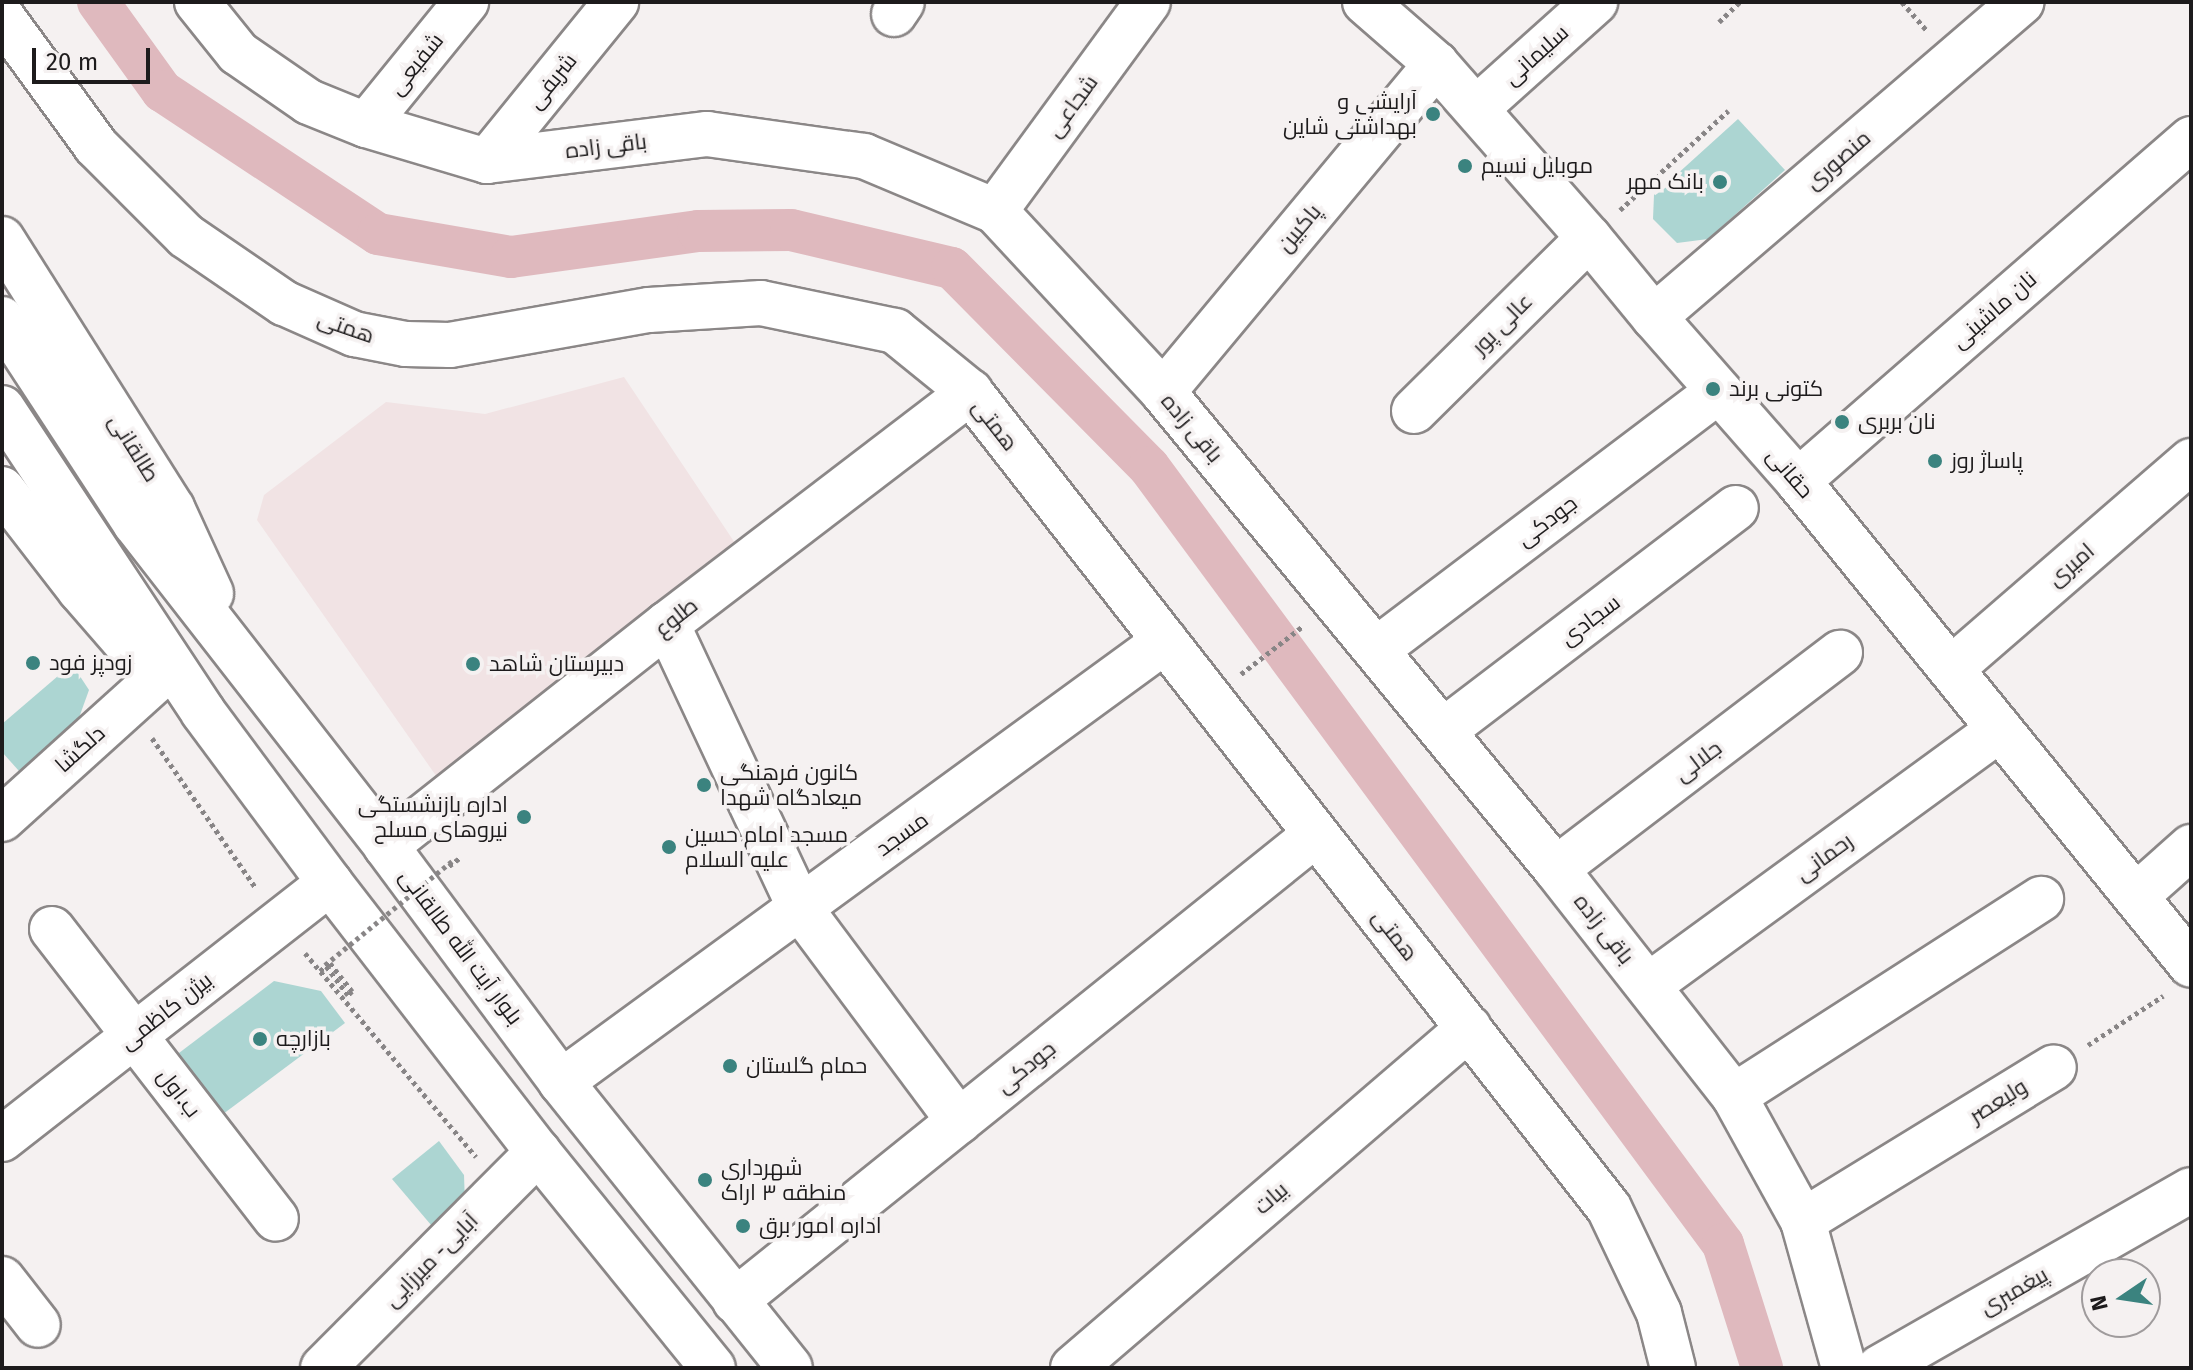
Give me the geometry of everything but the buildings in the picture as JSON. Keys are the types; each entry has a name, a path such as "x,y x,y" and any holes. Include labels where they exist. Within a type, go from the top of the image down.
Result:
{"street":[{"name":"باقی زاده","path":"197,2 238,53 309,102 366,125 487,161 707,134 864,156 995,211 1163,392 1556,869 1734,1096 1803,1221 1844,1368"},
{"name":"شفیعی","path":"366,125 466,2"},
{"name":"شریفی","path":"487,161 616,2"},
{"name":"شجاعی","path":"995,211 1148,2"},
{"name":"حقانی","path":"1365,2 1436,64 1477,108 1798,481 2136,896 2178,980"},
{"name":"سلیمانی","path":"1477,108 1595,2"},
{"name":"منصوری","path":"1654,317 2022,2"},
{"name":"همتی","path":"2,17 96,146 186,236 284,303 354,334 406,344 450,345 649,310 761,303 895,331 970,392 1609,1208 1659,1313 1673,1368"},
{"name":"پاکبین","path":"1163,392 1436,64"},
{"name":"نان ماشینی","path":"1798,481 2191,139"},
{"name":"عالی پور","path":"1414,411 1589,238"},
{"name":"طالقانی","path":"2,239 172,508 246,667"},
{"name":"بلوار آیت الله طالقانی","path":"2,319 135,523 386,846 561,1082 790,1368"},
{"name":"جودکی","path":"1376,650 1718,391"},
{"name":"طلوع","path":"386,846 667,624 970,392"},
{"path":"2,408 203,712 696,1362"},
{"name":"امیری","path":"1951,669 2191,461"},
{"path":"2,489 80,590 158,678 203,712"},
{"name":"سجادی","path":"1443,731 1736,508"},
{"path":"667,624 800,908 959,1121"},
{"name":"مسجد","path":"561,1082 1165,641"},
{"name":"جلالی","path":"1556,869 1840,653"},
{"name":"دلگشا","path":"2,819 158,678"},
{"name":"رحمانی","path":"1649,985 2000,729"},
{"name":"جودکی","path":"735,1301 1316,834"},
{"path":"2136,896 2191,847"},
{"name":"بیژن کاظمی","path":"2,1139 330,883"},
{"path":"1734,1096 2041,899"},
{"name":"ب.اول","path":"52,929 276,1219"},
{"name":"بیات","path":"1073,1368 1469,1028"},
{"name":"ولیعصر","path":"1803,1221 2054,1067"},
{"name":"آبایی- میرزایی","path":"323,1368 538,1152"},
{"name":"پیغمبری","path":"1879,1368 2191,1190"},
{"path":"2,1279 38,1325"}],"path":[{"path":"1724,2 1732,10"},
{"path":"1719,22 1740,2"},
{"path":"1589,238 1728,111"},
{"path":"1248,669 1305,624"},
{"path":"322,968 461,857"},
{"path":"279,922 322,968 502,1188"},
{"path":"330,963 352,991 348,995 322,968 330,963"},
{"path":"2054,1067 2178,980"}],"shaded area":[{"name":"دبیرستان شاهد","path":"624,377 739,549 439,780 257,520 264,495 386,402 485,414"}],"waterway":[{"path":"98,2 162,91 378,234 511,257 698,231 791,230 952,268 1149,467 1723,1244 1762,1368"}],"place":[{"name":"آرایشی و بهداشتی شاین","path":"1433,114"},
{"name":"موبایل نسیم","path":"1465,166"},
{"name":"بانک مهر","path":"1720,182"},
{"name":"کتونی برند","path":"1713,389"},
{"name":"نان بربری","path":"1842,422"},
{"name":"پاساژ روز","path":"1935,461"},
{"name":"زودپز فود","path":"33,663"},
{"name":"دبیرستان شاهد","path":"473,664"},
{"name":"کانون فرهنگی میعادگاه شهدا","path":"704,785"},
{"name":"اداره بازنشستگی نیروهای مسلح","path":"524,817"},
{"name":"مسجد امام حسین علیه السلام","path":"669,847"},
{"name":"بازارچه","path":"260,1039"},
{"name":"حمام گلستان","path":"730,1066"},
{"name":"شهرداری منطقه ۳ اراک","path":"705,1180"},
{"name":"اداره امور برق","path":"743,1226"}]}
